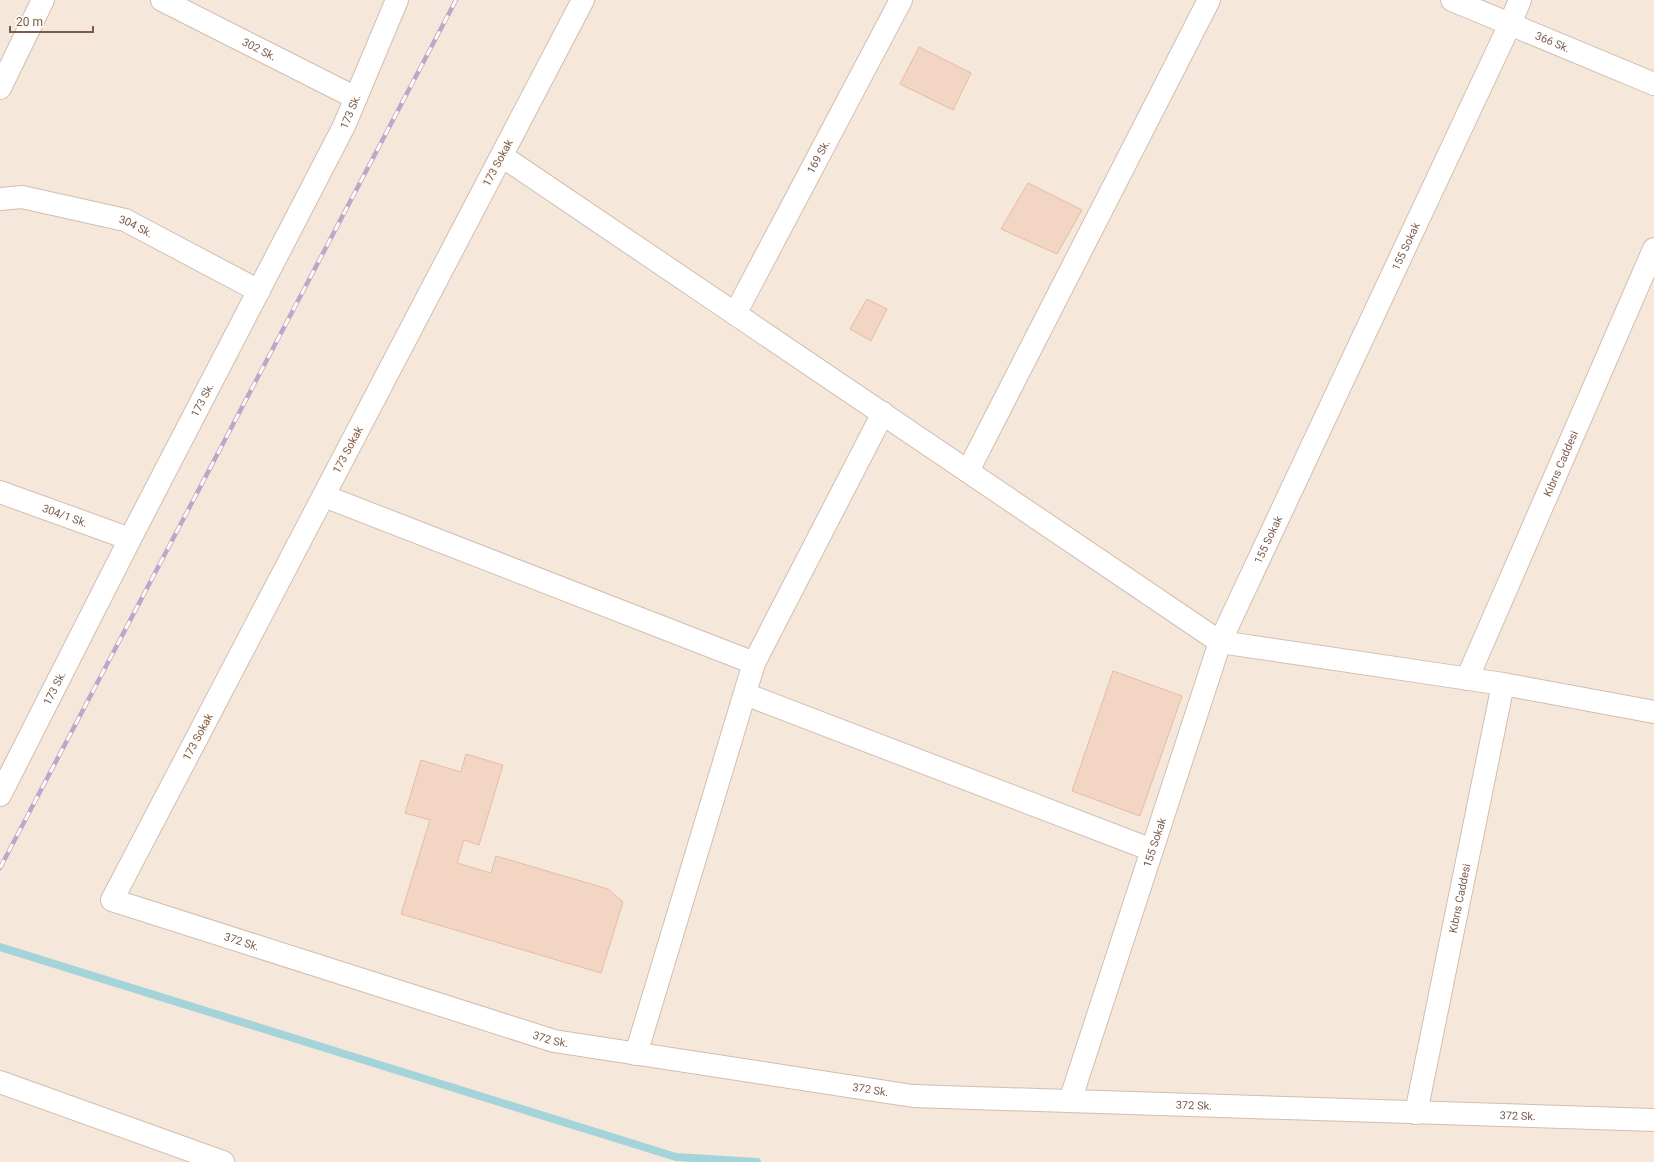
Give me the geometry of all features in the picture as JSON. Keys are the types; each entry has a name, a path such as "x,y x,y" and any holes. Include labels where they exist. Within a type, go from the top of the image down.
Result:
{"street":[{"path":"0,88 43,0"},
{"name":"302 Sk.","path":"162,0 356,98"},
{"name":"173 Sk.","path":"0,795 8,760 130,538 344,126 397,0"},
{"name":"173 Sokak","path":"112,900 583,0"},
{"name":"169 Sk.","path":"735,314 902,0"},
{"path":"968,471 1209,0"},
{"name":"366 Sk.","path":"1452,0 1654,84"},
{"name":"155 Sokak","path":"1070,1101 1220,642 1520,0"},
{"path":"502,156 1220,642 1503,684 1654,712"},
{"name":"304 Sk.","path":"0,199 22,197 125,220 259,291"},
{"name":"Kıbrıs Caddesi","path":"1467,679 1654,249"},
{"path":"636,1054 754,663 882,413"},
{"name":"304/1 Sk.","path":"0,492 130,538"},
{"path":"324,496 754,663"},
{"name":"Kıbrıs Caddesi","path":"1416,1113 1503,684"},
{"path":"745,694 1152,850"},
{"name":"372 Sk.","path":"112,900 554,1041 913,1096 1654,1120"},
{"path":"0,1082 223,1162"}],"shaded area":[{"path":"0,0 1654,0 1654,1162 0,1162"}],"building":[{"path":"919,47 971,73 953,110 900,84"},
{"path":"1028,183 1082,210 1057,254 1001,229"},
{"path":"867,299 887,309 871,341 850,329"},
{"path":"1113,671 1182,696 1140,816 1072,791"},
{"path":"466,754 503,765 479,845 464,840 457,863 491,873 496,856 608,889 623,902 601,973 401,914 430,820 405,813 421,760 461,772"}],"waterway":[{"path":"0,947 676,1157 757,1162"}],"railway":[{"path":"0,868 456,0"}]}
